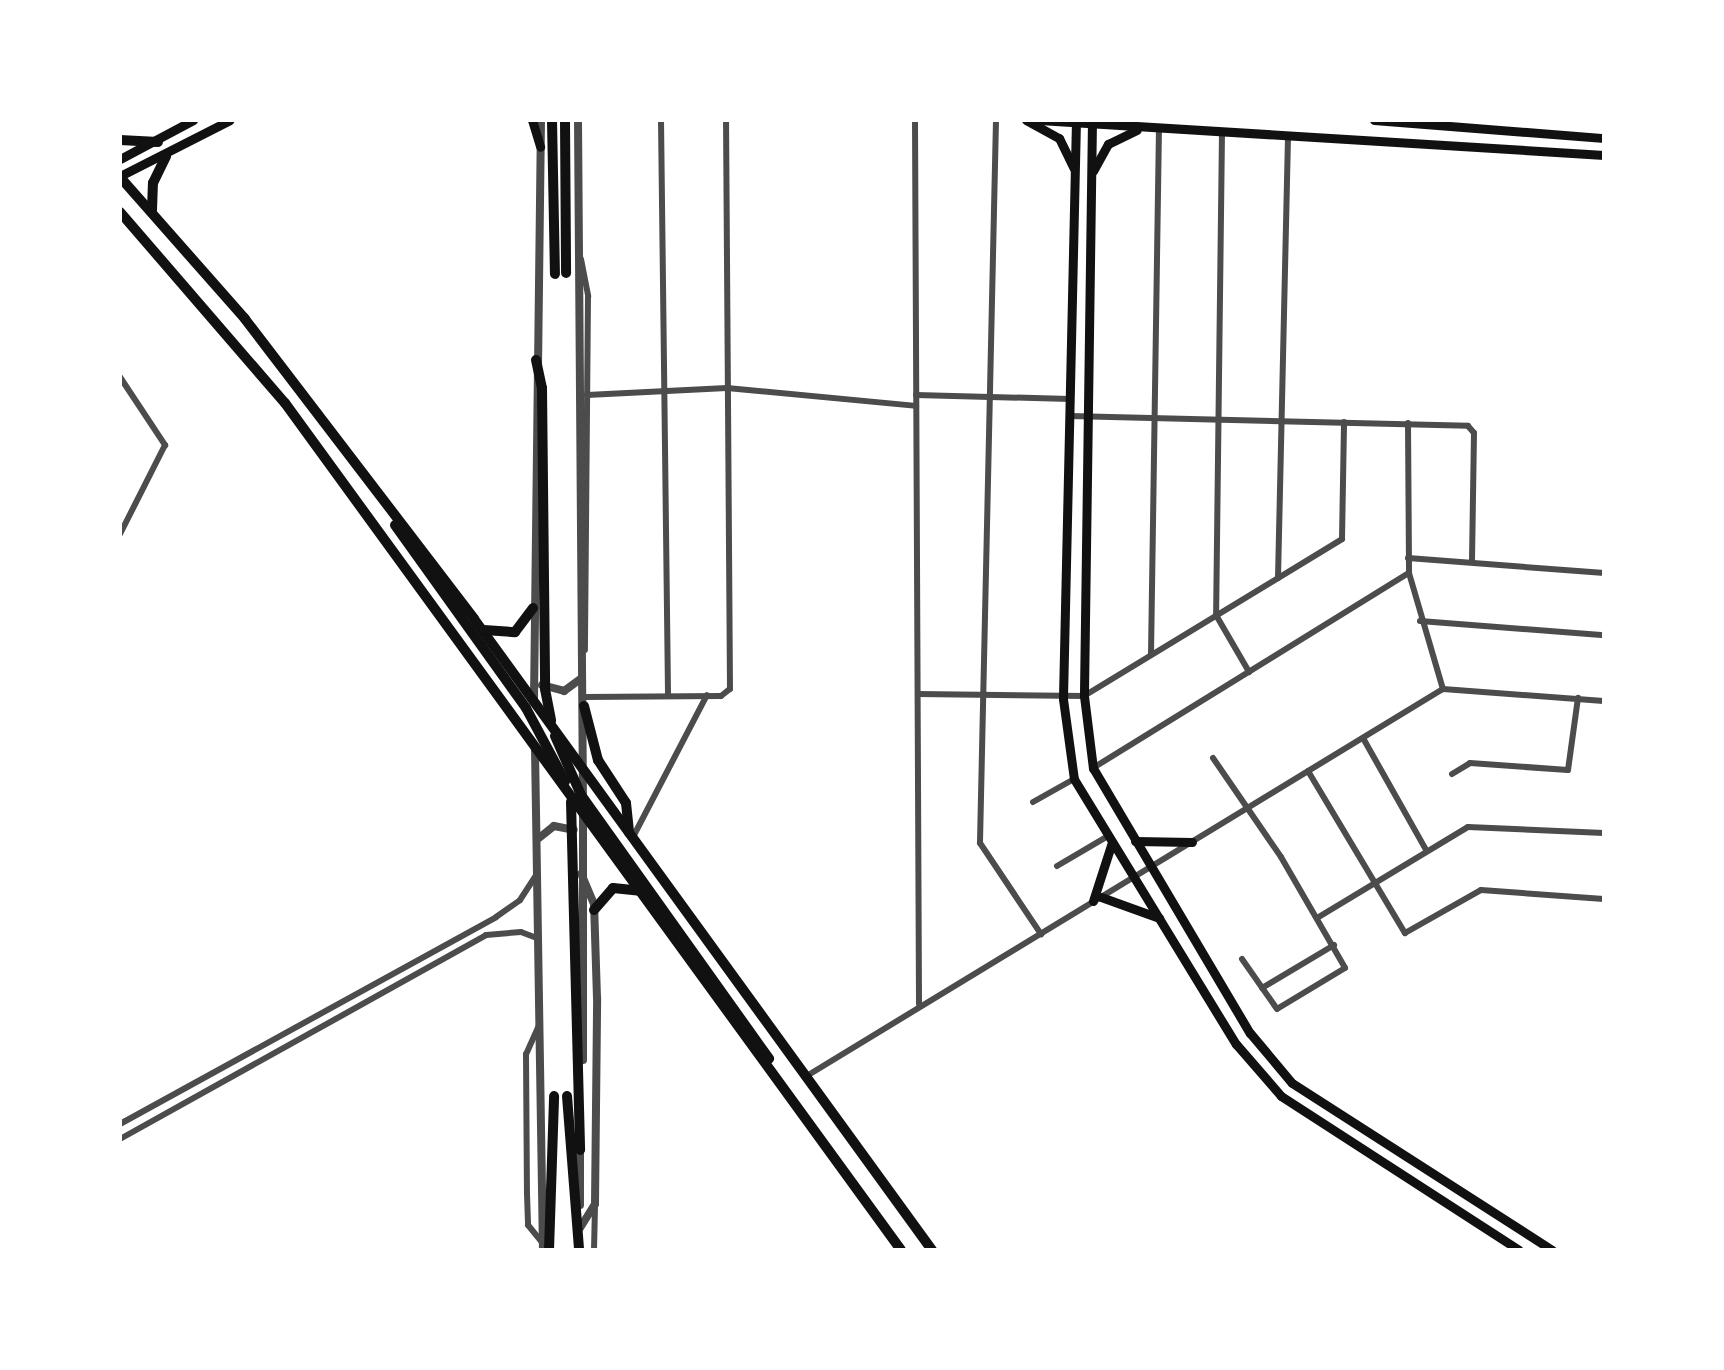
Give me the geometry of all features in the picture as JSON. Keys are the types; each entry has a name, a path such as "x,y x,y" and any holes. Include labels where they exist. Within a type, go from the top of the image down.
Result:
{"main road":[{"path":"120,159 158,142 192,120"},
{"path":"230,120 120,177 152,211 364,474 582,766 932,1250"},
{"path":"543,121 561,274 564,120"},
{"path":"1026,120 1059,138 1076,172"},
{"path":"1040,120 1604,154"},
{"path":"1374,120 1604,138"},
{"path":"540,147 543,121"},
{"path":"1076,121 1063,699 1074,779 1236,1044 1280,1096 1518,1250"},
{"path":"1092,122 1084,696 1093,768 1250,1033 1292,1084 1552,1250"},
{"path":"1092,174 1116,137 1155,127"},
{"path":"120,140 158,142"},
{"path":"152,211 153,183 166,156"},
{"path":"120,212 285,403 901,1250"},
{"path":"120,221 141,234"},
{"path":"536,360 543,438 545,689 558,744 582,794 768,1056 770,1070"},
{"path":"364,474 389,516 526,708 570,797 572,1096 579,1239"},
{"path":"479,626 496,635 515,632 533,608"},
{"path":"584,702 598,760 626,803 630,836"},
{"path":"1110,839 1097,899 1161,919"},
{"path":"1135,841 1192,842"},
{"path":"594,910 613,888 642,893"},
{"path":"545,1247 554,1096"},
{"path":"572,1096 580,1150"}],"street":[{"path":"564,120 580,150"},
{"path":"578,120 584,702 579,1239"},
{"path":"660,120 668,696"},
{"path":"584,702 706,695 730,688 726,120"},
{"path":"915,120 918,1004"},
{"path":"996,120 980,844 1041,934"},
{"path":"1150,654 1155,127"},
{"path":"1222,132 1216,614 1249,672"},
{"path":"1278,578 1288,136"},
{"path":"540,147 533,608 545,1247"},
{"path":"534,673 558,692 582,674 588,632 587,284 577,248"},
{"path":"120,377 165,445 120,534"},
{"path":"588,395 727,388 916,406"},
{"path":"916,395 1072,400"},
{"path":"1070,416 1408,423 1472,428 1472,561"},
{"path":"918,694 1063,699 1084,696 1342,539 1344,422"},
{"path":"1408,423 1409,573 1420,621 1443,688"},
{"path":"120,509 128,520"},
{"path":"1408,558 1604,574"},
{"path":"1093,768 1409,573"},
{"path":"1420,621 1604,635"},
{"path":"804,1078 918,1004 1041,934 1443,688 1604,701"},
{"path":"630,836 706,695"},
{"path":"1452,774 1470,763 1568,770 1578,698"},
{"path":"1363,737 1426,850"},
{"path":"1212,758 1248,807 1345,968 1282,1008 1242,959"},
{"path":"1308,771 1405,933 1481,890 1604,899"},
{"path":"1033,802 1074,779"},
{"path":"539,839 549,828 564,825 582,841"},
{"path":"1317,918 1468,827 1604,833"},
{"path":"1057,866 1110,839"},
{"path":"120,1124 496,917 520,900 540,868"},
{"path":"582,874 594,910 594,1250"},
{"path":"120,1139 486,935 521,932 540,940"},
{"path":"1262,988 1334,946"},
{"path":"540,1022 526,1054 528,1225 545,1247"},
{"path":"256,1050 264,1062"},
{"path":"579,1239 595,1204"}]}
